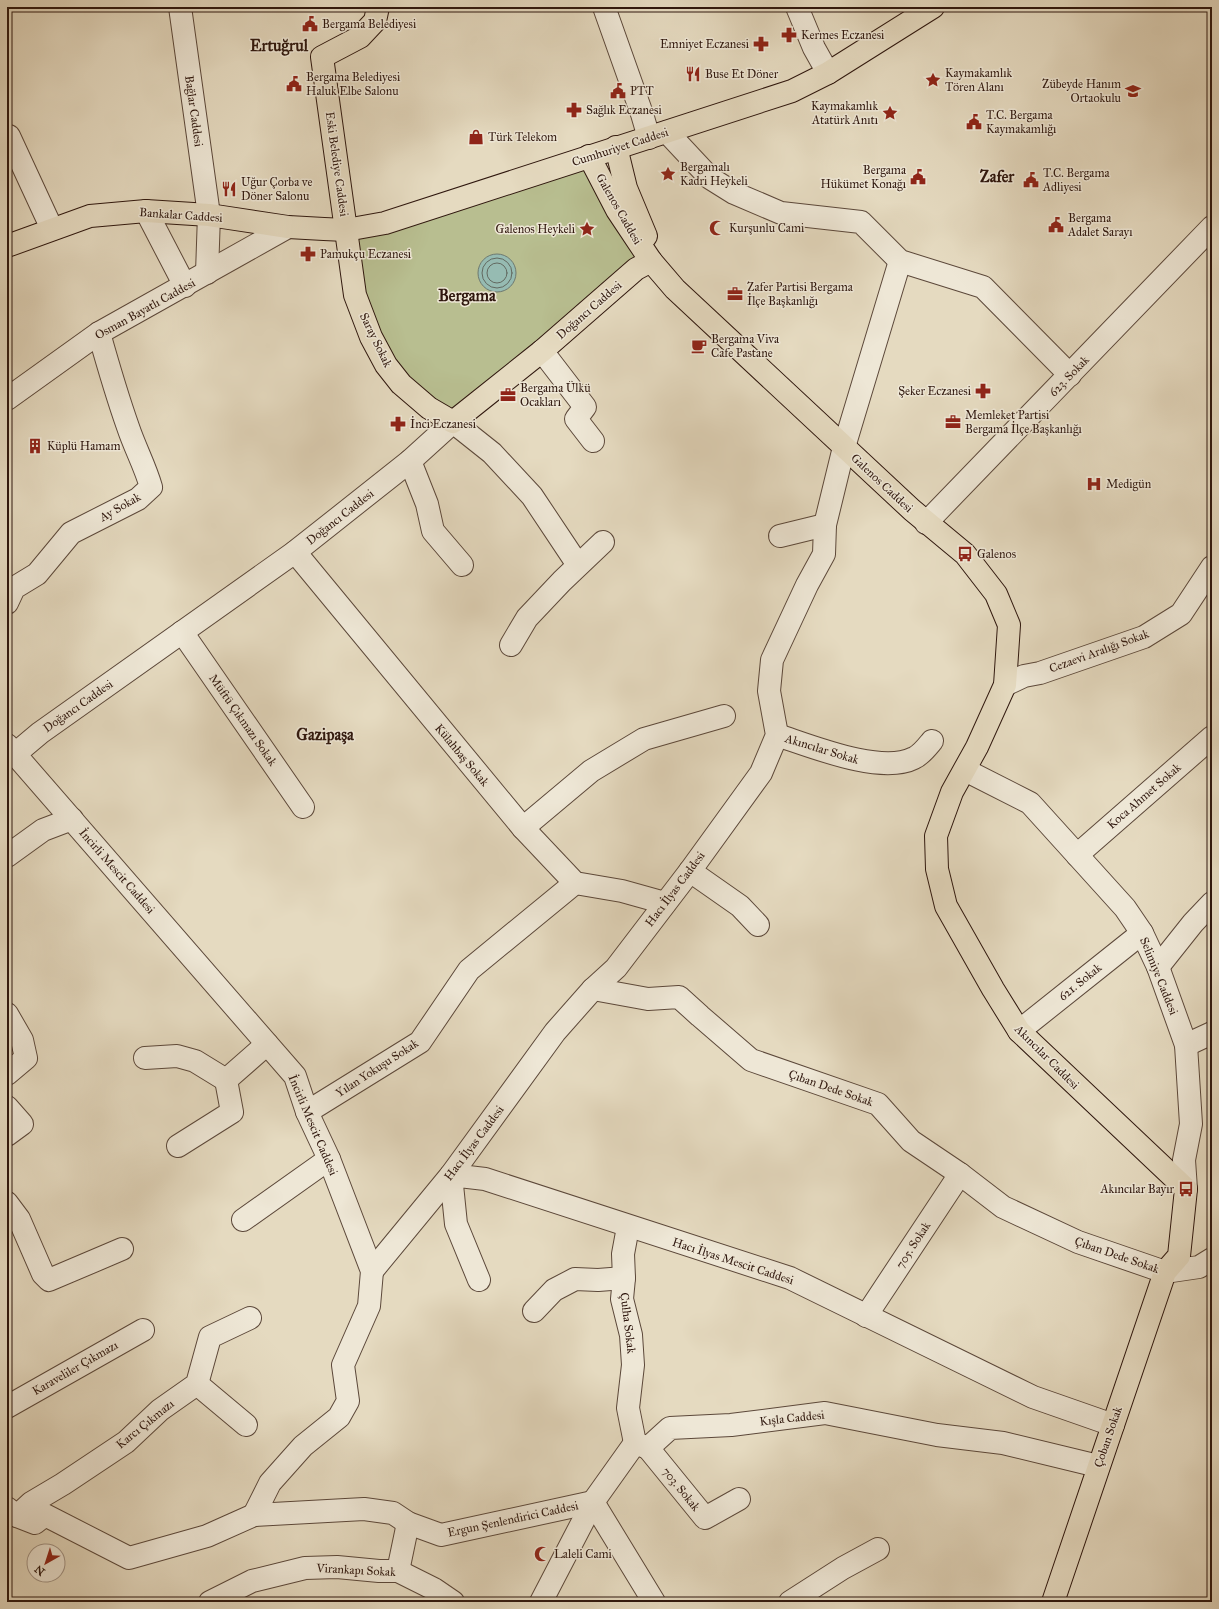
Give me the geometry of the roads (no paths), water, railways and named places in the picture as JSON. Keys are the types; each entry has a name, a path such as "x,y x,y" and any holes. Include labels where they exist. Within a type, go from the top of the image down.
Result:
{"main road":[{"name":"Eski Belediye Caddesi","path":"346,230 322,57 360,37 375,21 378,7"},
{"name":"Cumhuriyet Caddesi","path":"288,227 346,230 385,223 792,91 828,73 933,7"},
{"name":"Galenos Caddesi","path":"616,148 626,188 646,236 651,261"},
{"name":"Galenos Caddesi","path":"589,156 617,210 651,261 675,289 926,523 965,554 996,594 1009,625 1005,684 977,747"},
{"name":"Bankalar Caddesi","path":"7,246 90,216 146,211 209,215 288,227"},
{"name":"Saray Sokak","path":"346,230 355,294 371,337 386,365 400,384 429,408 453,422"},
{"name":"Doğancı Caddesi","path":"453,422 542,352 636,269 651,261"},
{"name":"Akıncılar Caddesi","path":"977,747 952,792 936,836 936,869 946,906 993,990 1019,1031 1186,1189"},
{"path":"1165,1272 1179,1256 1186,1189"},
{"name":"Çoban Sokak","path":"1052,1602 1165,1272"}],"street":[{"name":"Bağlar Caddesi","path":"180,7 209,215 207,273"},
{"path":"604,7 642,114 658,135 710,178 734,193 781,213 860,222 900,261 983,287 1070,376"},
{"path":"797,7 814,48 828,73"},
{"path":"9,136 52,229"},
{"path":"146,211 185,286"},
{"name":"Osman Bayatlı Caddesi","path":"8,394 99,333 288,227"},
{"name":"623. Sokak","path":"926,523 1070,376 1212,227"},
{"path":"777,735 769,691 772,660 807,585 824,554 825,525 844,447 900,261"},
{"name":"Ay Sokak","path":"7,603 14,588 37,574 71,533 138,499 151,488 146,469 128,429 99,333"},
{"path":"542,352 585,407 576,420 593,441"},
{"path":"453,422 492,453 532,496 578,565"},
{"name":"Doğancı Caddesi","path":"11,749 40,733 295,552 410,461 453,422"},
{"path":"410,461 427,504 433,531 462,564"},
{"path":"780,536 825,525"},
{"path":"511,645 527,618 578,565 603,542"},
{"name":"Külahbaş Sokak","path":"295,552 523,828 575,883"},
{"name":"Cezaevi Aralığı Sokak","path":"1005,684 1024,676 1040,673 1144,637 1181,614 1212,566"},
{"name":"Müftü Çıkmazı Sokak","path":"182,632 303,807"},
{"path":"523,828 591,771 644,739 724,716"},
{"name":"Akıncılar Sokak","path":"777,735 859,761 899,763 915,758 932,741"},
{"name":"Hacı İlyas Caddesi","path":"372,1271 452,1175 556,1032 593,989 616,968 690,871 761,773 777,735"},
{"name":"Koca Ahmet Sokak","path":"1077,854 1211,739"},
{"name":"İncirli Mescit Caddesi","path":"11,749 295,1076 307,1112 329,1159 372,1271 369,1306 343,1365 348,1402 339,1417 304,1446 270,1483 254,1515"},
{"name":"Selimiye Caddesi","path":"965,770 1030,803 1125,908 1142,933 1158,967 1186,1045 1191,1124 1184,1160 1186,1189"},
{"path":"7,856 43,830 72,819"},
{"path":"690,871 740,906 758,925"},
{"path":"575,883 622,891 665,903"},
{"name":"Yılan Yokuşu Sokak","path":"307,1112 420,1042 469,970 575,883"},
{"path":"1158,967 1193,923 1212,903"},
{"name":"621. Sokak","path":"1019,1031 1142,933"},
{"name":"Çıban Dede Sokak","path":"593,989 648,999 679,997 751,1060 878,1104 911,1141 960,1174 1003,1208 1078,1242 1165,1272"},
{"path":"7,1014 22,1040 26,1058 7,1074"},
{"path":"1186,1045 1212,1033"},
{"path":"226,1080 267,1044"},
{"path":"145,1058 177,1056 195,1061 226,1080 232,1112 178,1146"},
{"path":"7,1107 22,1124 7,1135"},
{"path":"243,1220 329,1159"},
{"name":"705. Sokak","path":"866,1316 960,1174"},
{"path":"452,1175 456,1224 479,1280"},
{"name":"Hacı İlyas Mescit Caddesi","path":"452,1175 485,1179 790,1278 1033,1397 1113,1425"},
{"path":"7,1203 19,1219 43,1274 49,1280 122,1249"},
{"name":"Çulha Sokak","path":"628,1226 623,1254 624,1278 622,1299 631,1335 633,1365 628,1408 641,1446"},
{"path":"1165,1272 1199,1267 1212,1259"},
{"path":"534,1311 554,1290 575,1279 598,1280 624,1278"},
{"path":"246,1425 196,1384 210,1337 250,1318"},
{"name":"Karaveliler Çıkmazı","path":"7,1407 143,1330"},
{"name":"Karcı Çıkmazı","path":"12,1512 31,1503 63,1484 126,1442 160,1410 196,1384"},
{"name":"Kışla Caddesi","path":"541,1602 593,1502 641,1446 670,1428 731,1425 825,1413 937,1435 1003,1443 1098,1466"},
{"name":"703. Sokak","path":"641,1446 704,1518 739,1499"},
{"path":"593,1502 654,1602"},
{"name":"Ergun Şenlendirici Caddesi","path":"12,1512 35,1523 45,1515 129,1558 207,1536 254,1515 364,1509 393,1514 408,1523 440,1534 593,1502"},
{"path":"398,1571 408,1523"},
{"path":"790,1602 843,1568 878,1549"},
{"name":"Virankapı Sokak","path":"210,1602 252,1581 305,1568 337,1567 379,1571 398,1571 434,1589 453,1602"}],"water":[{"path":"493,254 501,254 513,263 516,273 513,283 507,289 501,292 493,292 481,283 478,277 478,269 487,257"}],"place":[{"name":"Bergama Belediyesi","path":"310,24"},
{"name":"Kermes Eczanesi","path":"789,35"},
{"name":"Emniyet Eczanesi","path":"761,44"},
{"name":"Buse Et Döner","path":"693,74"},
{"name":"Kaymakamlık Tören Alanı","path":"933,80"},
{"name":"Bergama Belediyesi Haluk Elbe Salonu","path":"294,84"},
{"name":"PTT","path":"618,91"},
{"name":"Zübeyde Hanım Ortaokulu","path":"1133,91"},
{"name":"Sağlık Eczanesi","path":"574,110"},
{"name":"Kaymakamlık Atatürk Anıtı","path":"890,113"},
{"name":"T.C. Bergama Kaymakamlığı","path":"974,122"},
{"name":"Türk Telekom","path":"476,137"},
{"name":"Bergamalı Kadri Heykeli","path":"668,174"},
{"name":"Bergama Hükümet Konağı","path":"918,177"},
{"name":"T.C. Bergama Adliyesi","path":"1031,180"},
{"name":"Uğur Çorba ve Döner Salonu","path":"229,189"},
{"name":"Bergama Adalet Sarayı","path":"1056,225"},
{"name":"Kurşunlu Cami","path":"717,228"},
{"name":"Galenos Heykeli","path":"587,229"},
{"name":"Pamukçu Eczanesi","path":"308,254"},
{"name":"Zafer Partisi Bergama İlçe Başkanlığı","path":"735,294"},
{"name":"Bergama Viva Cafe Pastane","path":"699,346"},
{"name":"Şeker Eczanesi","path":"983,391"},
{"name":"Bergama Ülkü Ocakları","path":"508,395"},
{"name":"Memleket Partisi Bergama İlçe Başkanlığı","path":"953,422"},
{"name":"İnci Eczanesi","path":"398,424"},
{"name":"Küplü Hamam","path":"35,446"},
{"name":"Medigün","path":"1094,484"},
{"name":"Galenos","path":"965,554"},
{"name":"Akıncılar Bayır","path":"1186,1189"},
{"name":"Laleli Cami","path":"542,1554"}],"district":[{"name":"Ertuğrul","path":"279,45"},
{"name":"Zafer","path":"997,176"},
{"name":"Bergama","path":"467,295"},
{"name":"Gazipaşa","path":"325,734"}]}
